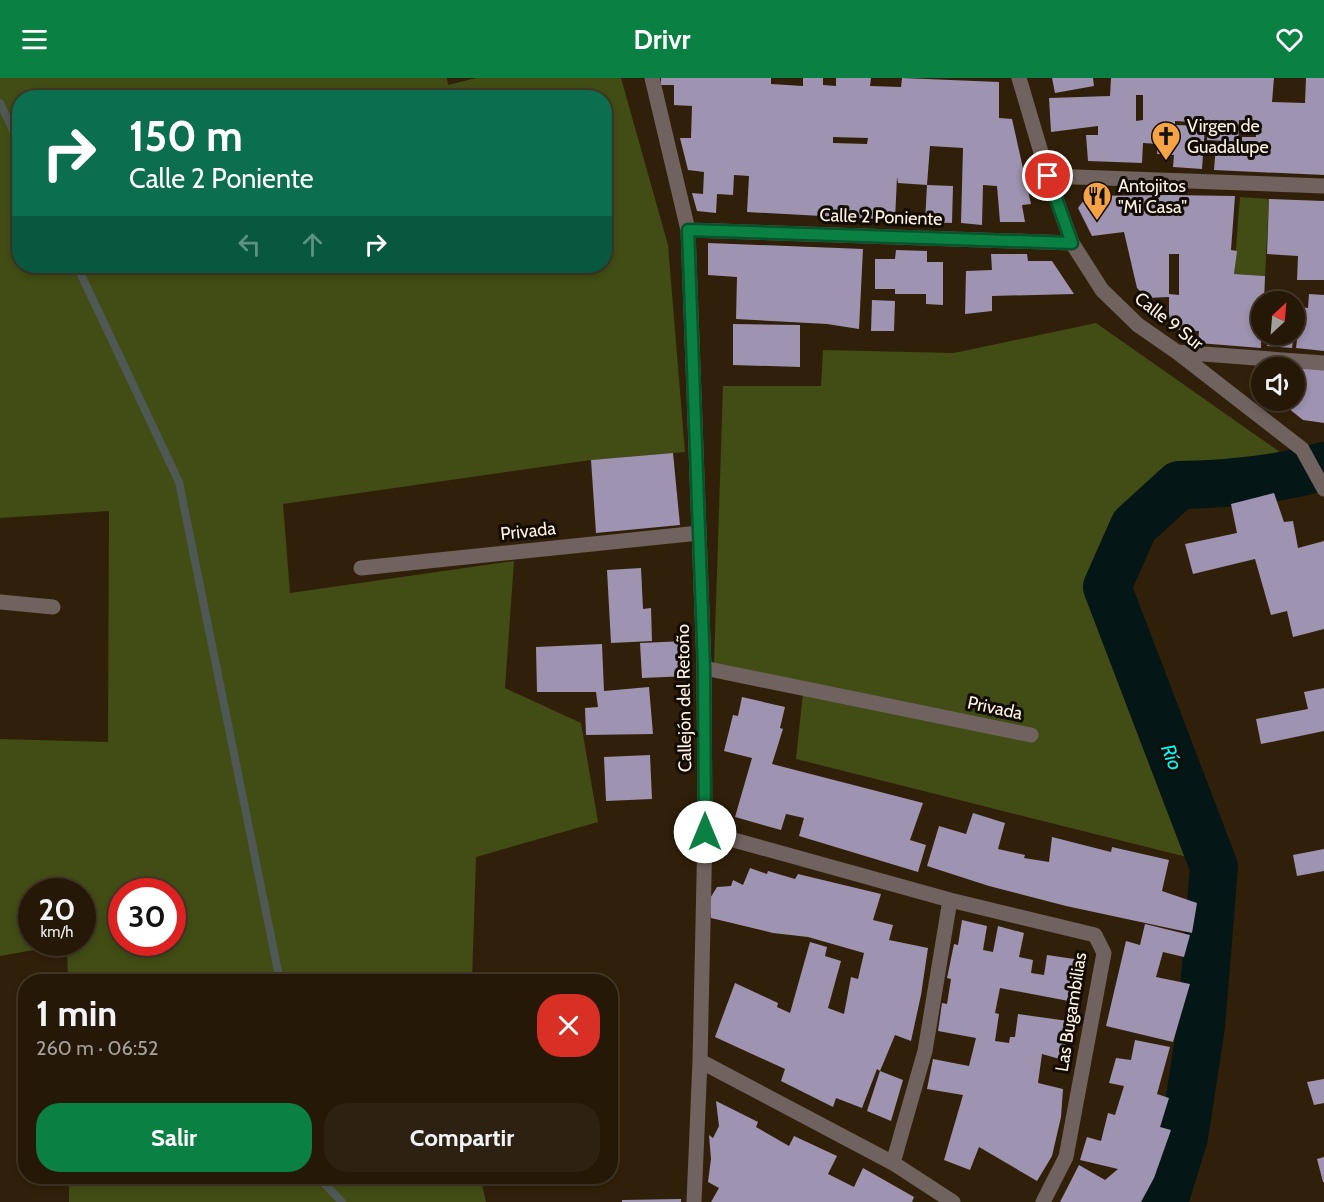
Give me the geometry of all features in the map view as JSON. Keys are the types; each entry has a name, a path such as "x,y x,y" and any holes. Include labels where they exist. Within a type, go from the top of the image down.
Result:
{"street":[{"name":"Callejón del Retoño","path":"652,78 688,230 704,668 705,832 700,1061 694,1202"},
{"name":"Calle 9 Sur","path":"1019,78 1048,176 1072,243 1102,290 1138,325 1177,352 1302,449 1324,489"},
{"path":"1048,176 1324,186"},
{"name":"Calle 2 Poniente","path":"688,230 1072,243"},
{"path":"1177,352 1324,363"},
{"name":"Privada","path":"361,568 699,533"},
{"path":"0,602 53,607"},
{"name":"Privada","path":"704,668 1031,735"},
{"name":"Las Bugambilias","path":"705,832 950,900 1095,935 1104,953 1066,1157 1043,1202"},
{"path":"893,1163 925,1051 950,900"},
{"path":"700,1061 893,1163 952,1202"}],"green space":[{"path":"0,78 447,78 448,85 476,78 621,78 668,245 685,452 591,460 283,504 290,593 514,561 505,688 581,723 598,822 476,857 472,974 68,974 67,956 96,956 96,878 18,878 18,953 0,956 0,739 108,742 109,511 0,518"},
{"path":"1240,197 1269,199 1265,276 1234,274"},
{"path":"1096,323 1290,459 1179,485 1134,526 1107,587 1187,857 796,759 804,683 714,665 723,386 821,386 823,350 954,353"},
{"path":"69,1184 482,1184 486,1202 69,1202"}],"building":[{"path":"661,78 771,78 771,84 803,86 803,78 823,78 823,85 836,86 836,78 871,78 870,86 901,87 902,78 999,82 999,118 1012,119 1031,204 1022,205 1025,222 1000,222 997,186 983,185 982,225 961,223 963,148 930,146 927,185 898,183 897,177 895,220 747,212 749,176 734,175 733,195 717,194 716,213 697,211 692,193 703,194 704,172 688,170 680,138 691,138 692,106 674,105 674,85 661,85","holes":["833,137 868,138 867,144 833,143"]},
{"path":"1052,78 1093,78 1094,86 1055,93"},
{"path":"1111,78 1274,78 1272,102 1305,103 1306,78 1324,78 1324,175 1214,170 1216,145 1225,145 1225,141 1207,140 1208,123 1175,121 1175,125 1205,126 1202,169 1173,167 1174,155 1157,154 1158,144 1143,143 1142,163 1088,161 1086,135 1098,135 1098,126 1051,132 1049,98 1110,96","holes":["1136,95 1143,95 1143,120 1136,121","1239,120 1256,121 1256,137 1242,137 1242,151 1238,151"]},
{"path":"927,185 953,186 952,223 925,222"},
{"path":"1087,196 1235,196 1231,250 1237,251 1234,274 1265,276 1264,291 1251,291 1251,345 1261,345 1261,348 1198,343 1199,331 1179,330 1169,320 1169,297 1147,298 1137,288 1124,232 1092,236 1078,208","holes":["1169,254 1179,254 1179,295 1169,294"]},
{"path":"1269,199 1324,201 1324,280 1297,280 1298,256 1267,254"},
{"path":"708,243 863,249 859,329 827,324 736,319 737,277 708,275"},
{"path":"896,250 927,251 927,262 943,262 943,305 926,304 926,294 895,294 895,289 875,289 875,259 895,259"},
{"path":"991,254 1027,254 1028,261 1052,261 1074,294 992,296 992,311 965,314 966,271 992,270"},
{"path":"1309,294 1324,295 1324,351 1296,348 1296,345 1305,345 1305,308 1308,308"},
{"path":"872,300 895,301 894,331 871,331"},
{"path":"733,324 800,325 800,367 733,365"},
{"path":"1267,345 1292,345 1292,348"},
{"path":"1305,368 1324,369 1324,423 1303,420 1292,411 1305,411"},
{"path":"673,453 680,525 596,533 591,460"},
{"path":"1274,493 1284,522 1293,521 1298,548 1324,541 1324,629 1293,637 1287,611 1271,615 1255,559 1193,574 1185,544 1237,533 1231,504"},
{"path":"641,568 643,609 651,608 652,641 611,643 607,570"},
{"path":"686,641 688,676 642,678 640,643"},
{"path":"602,644 604,691 649,687 653,734 586,735 585,708 598,707 596,692 537,692 536,647"},
{"path":"1324,688 1324,731 1261,744 1256,719 1308,709 1304,692"},
{"path":"742,697 785,707 780,728 783,729 772,764 923,803 910,840 926,845 918,872 799,836 804,818 786,814 781,830 735,817 752,758 724,751 733,715 738,716"},
{"path":"650,755 652,799 606,801 604,757"},
{"path":"973,813 1005,823 998,849 1025,855 1024,858 1049,862 1052,837 1111,852 1112,847 1169,860 1162,891 1197,903 1192,933 1066,906 989,886 927,866 939,826 966,834"},
{"path":"1324,849 1324,871 1297,876 1293,855"},
{"path":"750,868 795,879 798,874 881,894 873,920 893,925 889,940 928,948 911,1041 895,1035 880,1071 877,1069 862,1108 836,1098 833,1107 781,1081 785,1069 715,1037 735,983 778,1003 777,1007 790,1013 810,942 827,947 825,956 841,961 828,1008 844,1014 851,977 858,979 864,953 808,937 773,933 711,918 709,900 717,887 731,886 733,880 743,885"},
{"path":"962,920 987,926 983,950 993,952 998,926 1024,933 1019,957 1033,960 1031,973 1044,975 1047,955 1081,960 1074,1002 1000,988 995,1013 999,1014 995,1041 1009,1043 1010,1037 1015,1037 1018,1014 1068,1021 1063,1060 1042,1054 1038,1083 1063,1089 1061,1117 1052,1156 1037,1181 979,1147 970,1170 944,1160 963,1095 927,1089 933,1059 969,1066 976,1038 938,1031 942,1003 947,1004 951,979 947,978 954,944 958,945"},
{"path":"1145,924 1190,935 1184,957 1163,952 1156,977 1190,984 1173,1042 1106,1026 1126,941 1140,945"},
{"path":"1135,1040 1170,1047 1157,1094 1169,1098 1160,1127 1171,1130 1154,1178 1141,1202 1060,1202 1079,1165 1105,1180 1118,1169 1080,1160 1087,1137 1101,1141 1108,1113 1115,1115 1124,1086 1109,1083 1116,1058 1131,1060"},
{"path":"880,1071 903,1080 891,1121 867,1111"},
{"path":"1324,1079 1324,1103 1314,1105 1307,1082"},
{"path":"716,1101 758,1122 756,1127 789,1146 794,1136 837,1156 828,1174 854,1187 863,1168 914,1197 912,1202 711,1202 719,1188 708,1182 711,1159 709,1135 713,1138 719,1126"},
{"path":"1324,1157 1324,1182 1323,1182 1317,1159"},
{"path":"681,1199 681,1202 622,1202 622,1200"}],"waterway":[{"path":"0,103 12,128"},
{"path":"80,273 179,482 279,974"},
{"name":"Río","path":"1164,1202 1184,1137 1201,1026 1214,867 1107,587 1134,526 1179,485 1252,480 1288,475 1324,466"},
{"path":"325,1184 342,1202"}],"place":[{"name":"Virgen de Guadalupe","path":"1166,162"},
{"name":"Antojitos \"Mi Casa\"","path":"1097,222"}],"route":[{"path":"705,832 704,668 688,230 1072,243 1048,176"}]}
